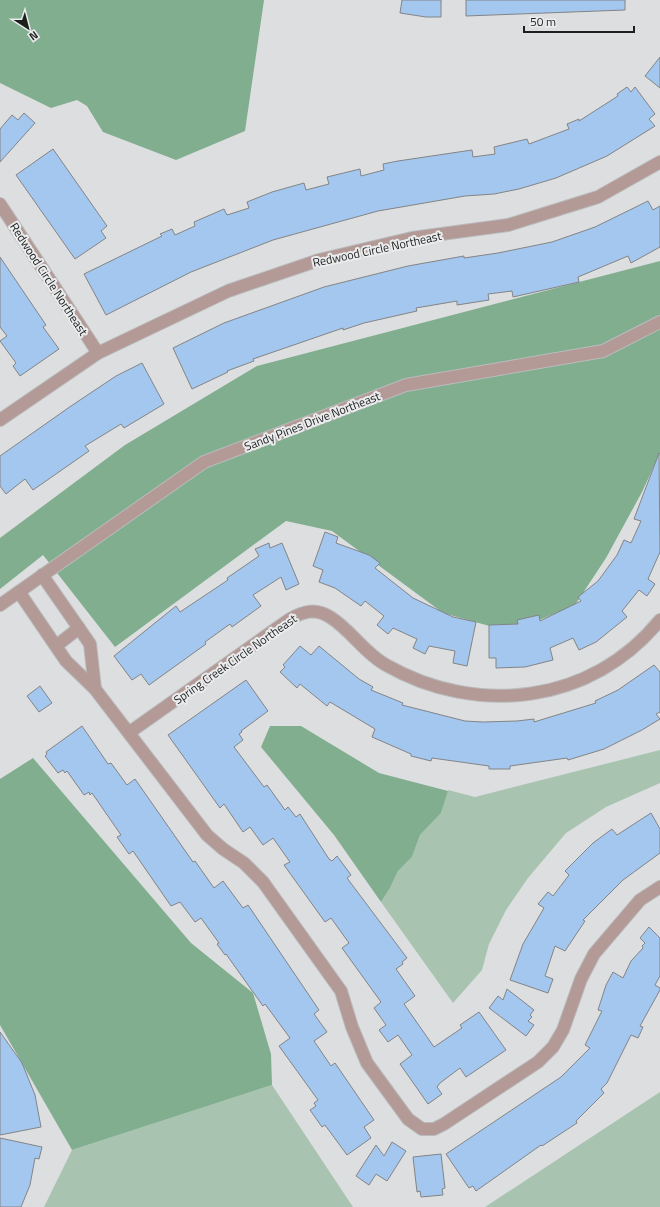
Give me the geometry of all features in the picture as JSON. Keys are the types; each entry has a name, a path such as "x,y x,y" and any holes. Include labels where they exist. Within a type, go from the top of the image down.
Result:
{"street":[{"name":"Redwood Circle Northeast","path":"0,420 98,353 228,291 319,260 412,238 508,225 598,197 660,162"},
{"name":"Redwood Circle Northeast","path":"0,204 98,353"},
{"name":"Sandy Pines Drive Northeast","path":"0,605 204,462 406,385 603,352 660,322"},
{"path":"42,575 90,644 95,688"},
{"path":"19,592 66,661 95,688 207,835 223,850 244,863 263,882 341,991 352,1027 367,1063 408,1119 422,1129 434,1129 444,1124 538,1062 553,1047 563,1030 581,979 594,954 640,900 660,887"},
{"name":"Spring Creek Circle Northeast","path":"130,732 290,618 303,612 311,611 330,617 383,664 414,680 439,688 488,696 524,696 561,687 588,676 615,662 637,646 660,620"},
{"path":"56,646 79,628"}],"green space":[{"path":"0,0 264,0 245,131 176,160 103,132 87,106 77,100 51,108 0,83"},
{"path":"660,261 660,453 642,492 606,558 575,605 511,632 443,613 332,531 286,521 115,647 43,555 0,589 0,538 125,445 257,366"},
{"path":"270,726 301,726 379,773 448,791 441,813 420,835 412,857 398,871 381,902 334,835 261,747"},
{"path":"660,750 660,783 606,807 566,833 528,878 506,910 489,944 482,970 453,1003 381,902 398,871 412,857 420,835 441,813 448,790 475,797"},
{"path":"33,758 191,943 253,993 271,1054 272,1085 72,1150 0,1025 0,779"},
{"path":"272,1085 353,1207 44,1207 72,1150"},
{"path":"660,1092 660,1207 485,1207"}],"building":[{"path":"402,0 441,0 441,17 426,17 400,13"},
{"path":"466,0 625,0 625,10 466,16"},
{"path":"660,57 660,88 645,76"},
{"path":"627,87 631,92 635,87 655,114 649,119 655,126 607,156 556,178 519,189 494,194 465,196 378,211 273,240 191,272 106,315 84,274 162,236 160,234 172,229 175,235 195,226 194,222 224,209 227,215 249,208 247,202 272,192 304,183 306,190 329,184 327,177 360,169 361,176 384,170 383,164 398,161 472,150 473,157 495,154 494,147 527,139 529,144 569,129 567,124 579,119 579,121 618,96 617,94"},
{"path":"24,113 35,123 0,162 0,129 12,115 18,120"},
{"path":"53,149 107,226 101,231 106,238 75,259 16,175"},
{"path":"648,201 653,210 660,206 660,247 631,263 628,256 578,277 579,282 513,297 512,291 488,294 489,300 457,305 457,301 416,308 417,311 364,323 343,330 343,328 253,359 254,361 227,371 228,372 192,389 173,348 224,323 324,287 408,266 464,256 464,258 498,253 552,242 595,227"},
{"path":"0,257 46,325 43,327 59,349 20,376 13,366 16,363 0,341 7,336 0,327"},
{"path":"142,363 164,404 124,428 121,424 85,446 89,451 33,490 25,479 6,494 0,486 0,456 116,376"},
{"path":"659,453 660,552 648,579 655,584 647,596 639,590 622,611 627,617 596,642 579,650 573,638 550,648 553,660 525,667 496,668 496,658 489,658 489,625 518,624 517,620 539,615 540,621 581,601 578,597 598,581 617,555 624,540 631,543 641,521 634,519"},
{"path":"325,532 338,537 336,543 369,555 380,563 375,568 413,598 453,617 476,622 467,666 453,663 455,651 429,646 425,654 413,648 417,639 393,628 388,634 377,625 384,616 365,601 361,606 335,588 319,582 323,570 313,566"},
{"path":"269,543 270,548 282,543 299,584 286,590 281,577 253,595 261,606 232,627 230,624 205,642 206,644 149,685 141,674 132,680 114,656 176,606 180,612 228,580 227,578 259,556 255,549"},
{"path":"300,646 311,655 319,646 359,679 373,687 371,690 403,703 402,705 465,721 483,722 534,719 534,722 596,703 595,701 618,690 654,665 660,672 660,712 656,714 660,719 604,749 568,760 567,758 510,766 510,769 489,769 489,766 432,758 431,761 411,756 411,754 372,737 375,729 330,702 327,706 300,684 297,688 280,672 285,667 283,665"},
{"path":"246,680 268,711 241,731 242,732 239,734 243,740 234,747 264,787 267,785 285,810 288,807 296,817 300,814 329,859 332,861 337,856 351,875 347,878 407,958 402,962 403,964 396,969 415,996 404,1004 434,1047 462,1028 460,1025 479,1012 506,1050 466,1077 460,1068 440,1083 437,1087 442,1094 428,1104 400,1064 412,1055 398,1035 388,1042 379,1030 386,1025 374,1008 381,1002 342,948 349,943 331,918 325,922 284,865 290,862 273,838 263,845 250,827 243,832 224,804 220,808 168,735"},
{"path":"40,686 52,703 39,712 27,696"},
{"path":"82,726 108,764 111,763 127,785 135,779 193,862 195,861 214,888 223,881 243,908 248,905 319,1010 314,1014 327,1032 314,1041 331,1066 335,1063 374,1120 364,1127 371,1138 347,1155 325,1125 322,1127 310,1110 316,1106 314,1103 318,1100 279,1046 290,1038 265,1004 263,1006 226,954 225,955 217,944 219,943 201,918 195,922 180,902 171,906 133,851 129,854 117,837 121,835 92,793 90,795 89,792 84,795 67,771 65,773 63,770 58,773 45,756 47,754 46,752"},
{"path":"651,813 660,829 660,853 623,880 583,920 585,921 565,951 555,946 545,976 553,979 548,993 510,980 523,944 544,908 538,904 548,892 553,896 569,875 565,871 593,843 612,829 617,835"},
{"path":"649,927 660,938 660,976 655,985 660,988 660,990 640,1026 643,1027 638,1038 631,1035 607,1083 601,1089 604,1093 576,1121 577,1123 542,1146 541,1145 476,1191 473,1186 469,1188 446,1154 561,1077 590,1048 585,1045 602,1011 598,1010 606,985 613,972 623,978 631,961 643,948 642,946 645,943 640,938"},
{"path":"507,989 534,1010 530,1015 532,1017 528,1021 534,1025 526,1036 489,1008 498,996 503,1000"},
{"path":"0,1032 22,1063 35,1095 41,1127 0,1135"},
{"path":"0,1138 42,1147 39,1159 35,1158 30,1185 21,1207 0,1207"},
{"path":"392,1142 406,1151 387,1181 376,1174 369,1185 356,1176 376,1145 384,1156"},
{"path":"441,1154 445,1188 442,1189 443,1195 421,1197 420,1191 417,1192 413,1157"}]}
